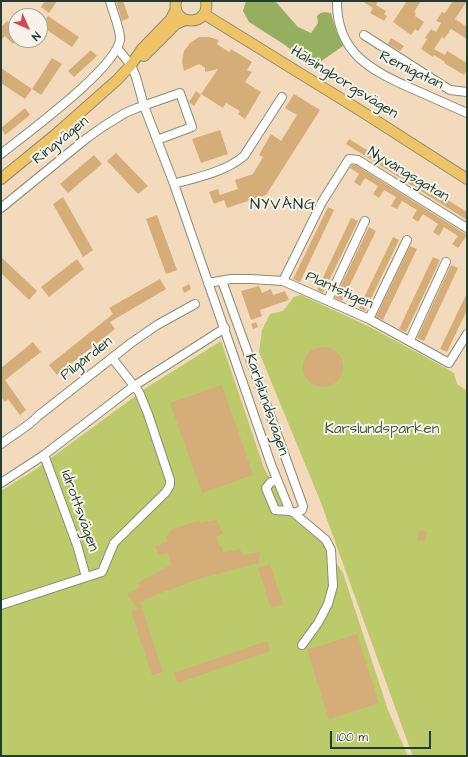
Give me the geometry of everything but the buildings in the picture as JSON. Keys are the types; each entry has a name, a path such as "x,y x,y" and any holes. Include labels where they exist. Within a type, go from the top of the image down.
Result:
{"main road":[{"path":"204,14 207,7 207,1"},
{"path":"176,3 180,15 185,20"},
{"name":"Ringvägen","path":"1,179 117,80 131,65 142,49 171,19 176,3"},
{"name":"Ringvägen","path":"131,65 147,54 176,24 185,20 197,20 204,14"},
{"name":"Hälsingborgsvägen","path":"204,14 361,111 467,179"}],"street":[{"path":"110,1 120,38 117,48"},
{"name":"Remigatan","path":"337,1 338,23 343,36 357,56 365,64 394,80 467,113"},
{"path":"364,35 450,90 467,92"},
{"name":"Karlslundsvägen","path":"117,48 131,65 136,77 144,106 174,184 277,480 292,512 302,510 304,506 222,281"},
{"name":"Ringvägen","path":"1,154 86,84 106,64 117,48"},
{"name":"Ringvägen","path":"1,208 87,138 125,113 180,93 192,127 157,140"},
{"path":"174,184 237,162 244,156 282,97"},
{"name":"Nyvångsgatan","path":"283,281 322,202 349,159 358,160 467,228"},
{"path":"328,300 365,221"},
{"path":"369,319 407,240"},
{"path":"410,340 446,262"},
{"name":"Plantstigen","path":"208,284 231,279 283,281 369,319 410,340 449,363 467,334"},
{"name":"Pilgården","path":"1,444 21,429 30,425 38,416 144,334 195,304"},
{"path":"1,483 44,455 134,386 225,328"},
{"path":"233,351 245,347"},
{"path":"112,358 134,386"},
{"name":"Idrottsvägen","path":"1,605 102,572 114,543 166,492 170,485 170,480 148,414 139,392 134,386"},
{"name":"Idrottsvägen","path":"44,455 77,545 86,578"},
{"path":"277,480 271,482 266,488 275,510 292,512 326,540 331,550 333,586 328,604 318,623 302,645"}],"green space":[{"path":"246,1 275,1 298,27 311,33 318,23 317,16 320,13 331,13 336,31 343,46 320,62 309,59 299,53 296,54 285,45 249,22 243,11"},
{"name":"Karslundsparken","path":"301,295 370,327 442,366 454,373 457,384 467,391 467,756 415,756 412,754 321,503 259,352 262,330 270,314 283,311 294,297"},
{"path":"221,341 264,468 292,518 325,545 343,573 388,710 408,756 1,756 1,491 36,469 149,386"}],"district":[{"name":"NYVÅNG","path":"283,206"}]}
